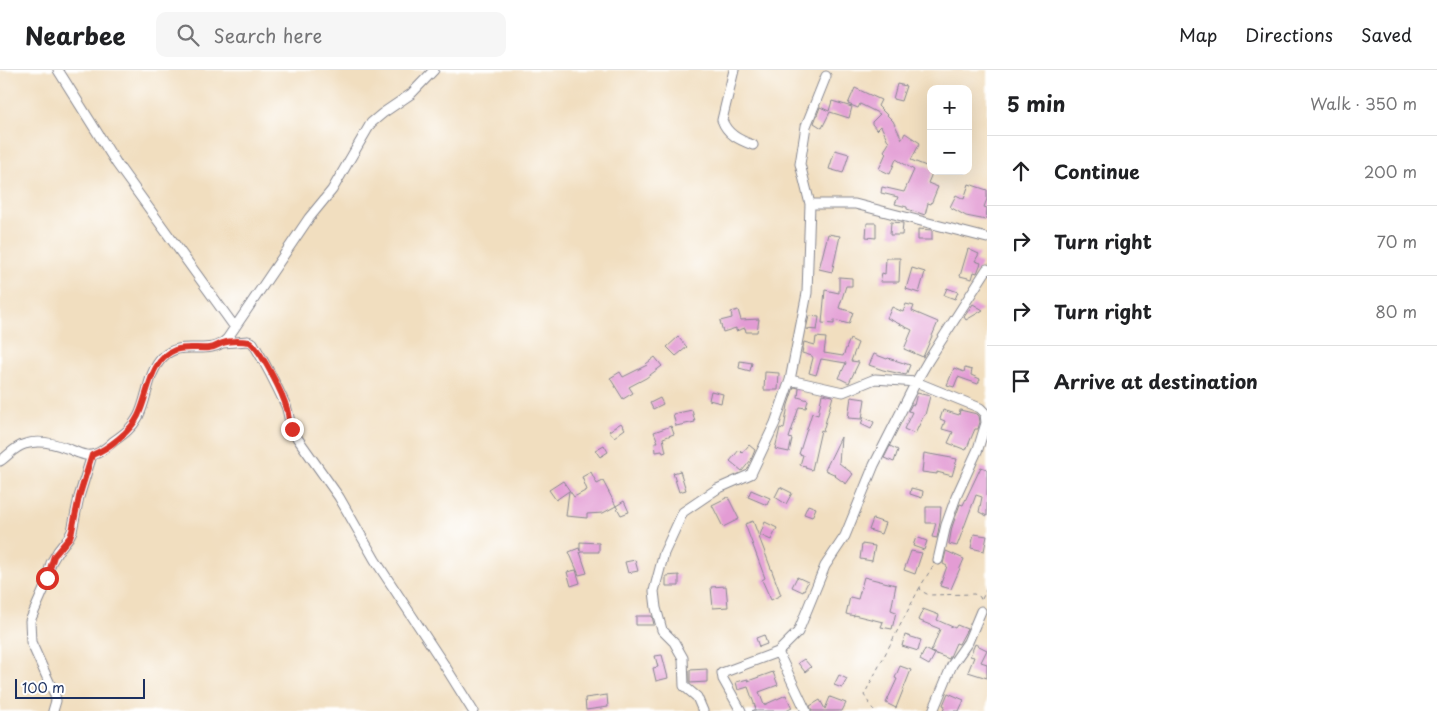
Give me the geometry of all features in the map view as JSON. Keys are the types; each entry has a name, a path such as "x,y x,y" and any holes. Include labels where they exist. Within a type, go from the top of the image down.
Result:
{"street":[{"path":"58,70 117,164 234,326"},
{"path":"0,461 13,449 24,444 38,442 53,444 84,455 92,455 99,453 128,431 139,415 154,371 163,358 180,348 211,348 223,343 309,218 332,190 371,123 411,94 434,70"},
{"path":"734,70 722,120 724,126 737,139 753,145"},
{"path":"703,711 697,697 684,686 683,658 674,642 662,630 654,591 664,554 683,512 717,489 751,474 775,423 790,380 807,293 810,204 800,164 806,126 826,76"},
{"path":"810,204 855,204 987,238"},
{"path":"740,711 723,679 722,673 778,652 798,632 825,566 845,536 874,465 916,382 987,269"},
{"path":"223,343 241,341 253,344 271,374 287,408 293,432 339,496 375,560 444,663 472,711"},
{"path":"790,380 843,392 875,379 916,382 980,408 986,416 978,450 956,497 946,526 941,555 938,560"},
{"path":"53,711 56,701 55,695 31,642 30,621 44,589 51,563 70,537 79,497 92,455"},
{"path":"933,711 952,665 968,642 981,611"},
{"path":"778,652 806,711"}],"path":[{"path":"874,711 864,695 920,587 938,560"},
{"path":"920,587 922,591 929,595 974,594 980,596 982,600"},
{"path":"981,611 982,600 987,588"}],"building":[{"path":"897,84 906,86 901,101 893,99"},
{"path":"855,88 881,100 878,106 893,121 902,139 905,133 920,143 911,160 927,166 927,175 931,175 928,183 938,187 931,204 928,203 925,215 895,204 898,197 881,193 882,187 904,192 914,170 896,159 890,174 879,169 886,153 884,151 889,143 881,126 877,130 872,124 880,114 860,104 858,108 848,104"},
{"path":"832,101 852,107 849,118 830,112 822,128 814,123 820,107 829,111"},
{"path":"835,150 849,154 843,173 829,169"},
{"path":"969,184 987,190 987,199 984,207 987,208 986,220 966,216 950,207 956,195 964,199"},
{"path":"891,222 903,223 902,235 890,235"},
{"path":"867,223 876,223 876,238 866,237"},
{"path":"918,229 932,230 932,240 918,240"},
{"path":"828,234 840,236 832,272 819,269"},
{"path":"968,249 979,254 975,261 981,263 977,273 974,272 972,279 960,276"},
{"path":"886,258 900,258 899,282 880,282 882,273 885,274"},
{"path":"912,268 925,272 919,293 906,289"},
{"path":"839,277 852,278 852,286 846,286 839,308 853,312 849,324 834,320 834,324 822,323 825,290 839,293"},
{"path":"947,288 958,292 955,299 944,295"},
{"path":"906,304 914,306 912,311 938,322 923,357 904,349 912,330 887,318 892,307 903,312"},
{"path":"973,304 983,310 966,320 964,317"},
{"path":"738,310 741,320 759,319 757,332 746,332 745,328 736,331 736,328 723,332 720,321 732,318 731,312"},
{"path":"809,316 819,317 817,330 806,329"},
{"path":"678,337 687,347 676,356 667,347"},
{"path":"816,337 826,338 824,353 843,356 850,339 858,343 851,361 859,362 849,383 839,378 846,363 821,359 816,375 809,373 813,358 802,353 804,342 815,345"},
{"path":"874,354 910,365 906,375 869,365"},
{"path":"655,357 662,366 646,378 629,387 633,393 623,399 610,378 620,372 623,377 647,365"},
{"path":"740,361 752,363 750,371 739,368"},
{"path":"954,368 964,372 965,368 972,370 971,375 980,379 978,384 958,377 954,387 947,385"},
{"path":"765,372 779,373 778,390 764,390"},
{"path":"794,387 799,388 798,397 808,400 806,408 799,407 789,438 792,439 789,452 775,449 780,428 784,429 788,405"},
{"path":"711,391 723,394 721,403 709,400"},
{"path":"917,393 930,396 925,415 915,434 904,429 912,412 908,411 912,404 914,405"},
{"path":"822,394 833,396 823,431 821,430 812,470 800,465 803,455 799,454 812,413 818,415"},
{"path":"851,397 865,399 862,419 848,418"},
{"path":"660,398 663,404 653,409 650,403"},
{"path":"692,410 695,422 676,426 673,414"},
{"path":"943,410 959,415 960,410 979,416 978,429 975,429 966,450 948,443 953,432 942,429 945,421 940,419"},
{"path":"864,417 874,422 871,429 861,424"},
{"path":"621,423 625,429 614,437 609,431"},
{"path":"671,426 674,434 663,438 666,452 656,452 655,442 658,442 654,432"},
{"path":"841,437 839,463 853,474 846,484 836,475 825,470"},
{"path":"604,445 608,452 600,457 595,450"},
{"path":"749,445 755,450 751,460 742,471 730,461 739,450 742,453"},
{"path":"890,446 898,450 894,462 884,458"},
{"path":"924,453 957,459 952,476 937,472 937,474 922,472"},
{"path":"981,467 987,469 987,516 979,512 982,497 976,495 957,546 949,544 952,527 960,504 963,505"},
{"path":"680,471 686,490 679,492 673,473"},
{"path":"591,472 597,484 603,481 616,506 603,513 587,514 587,518 566,516 569,491 556,500 549,490 563,481 574,497 587,490 582,477"},
{"path":"780,487 792,493 786,504 775,497"},
{"path":"911,488 923,491 922,498 910,494"},
{"path":"751,490 770,498 767,505 748,497"},
{"path":"728,497 739,519 723,527 712,505"},
{"path":"624,501 629,512 621,515 616,506"},
{"path":"808,505 816,508 812,517 804,514"},
{"path":"926,507 941,507 937,538 932,537 936,523 926,523"},
{"path":"873,519 885,523 881,534 869,530"},
{"path":"753,521 781,595 771,600 762,580 765,578 745,524"},
{"path":"765,522 777,528 771,540 760,535"},
{"path":"974,534 987,536 984,551 971,548"},
{"path":"916,537 927,541 924,550 913,546"},
{"path":"580,542 599,543 599,552 580,552 587,573 579,575 569,552 579,548 580,551"},
{"path":"862,544 875,546 872,561 860,559"},
{"path":"911,551 922,553 915,574 904,570"},
{"path":"946,551 964,559 951,589 940,586 947,566 943,564"},
{"path":"635,560 638,571 628,573 625,562"},
{"path":"576,570 580,583 571,586 567,572"},
{"path":"679,575 679,586 666,586 666,576"},
{"path":"797,577 808,582 803,592 792,587"},
{"path":"864,577 896,585 891,610 896,612 892,629 881,627 883,622 846,614 850,597 858,599"},
{"path":"726,586 728,607 713,608 711,587"},
{"path":"923,609 939,615 937,620 955,628 957,625 967,629 959,644 956,643 949,659 931,652 940,629 918,620"},
{"path":"636,616 652,616 654,625 636,625"},
{"path":"764,635 767,644 759,647 756,638"},
{"path":"905,635 921,640 918,651 902,646"},
{"path":"975,644 987,650 981,662 987,664 987,678 968,672 974,657 970,656"},
{"path":"925,649 935,654 929,665 920,660"},
{"path":"662,655 668,678 656,681 653,668 658,667 655,656"},
{"path":"804,659 811,667 805,672 798,663"},
{"path":"900,666 911,670 896,708 886,703 897,679 895,678"},
{"path":"707,669 707,682 690,683 690,670"},
{"path":"773,672 778,685 759,692 764,705 786,695 792,708 786,711 752,711 756,709 748,687 738,690 736,682 748,679 748,681"},
{"path":"839,675 847,679 842,688 834,685"},
{"path":"948,693 964,700 959,711 943,711 945,706 943,705"},
{"path":"607,695 608,707 586,710 585,698"},
{"path":"830,697 846,703 842,711 812,711 810,706 820,700 825,709"}],"route":[{"path":"47,578 54,556 70,537 79,497 92,455 99,453 128,431 139,415 154,371 163,358 174,350 186,347 211,348 223,343 241,341 253,344 271,374 287,408 292,429"}]}
